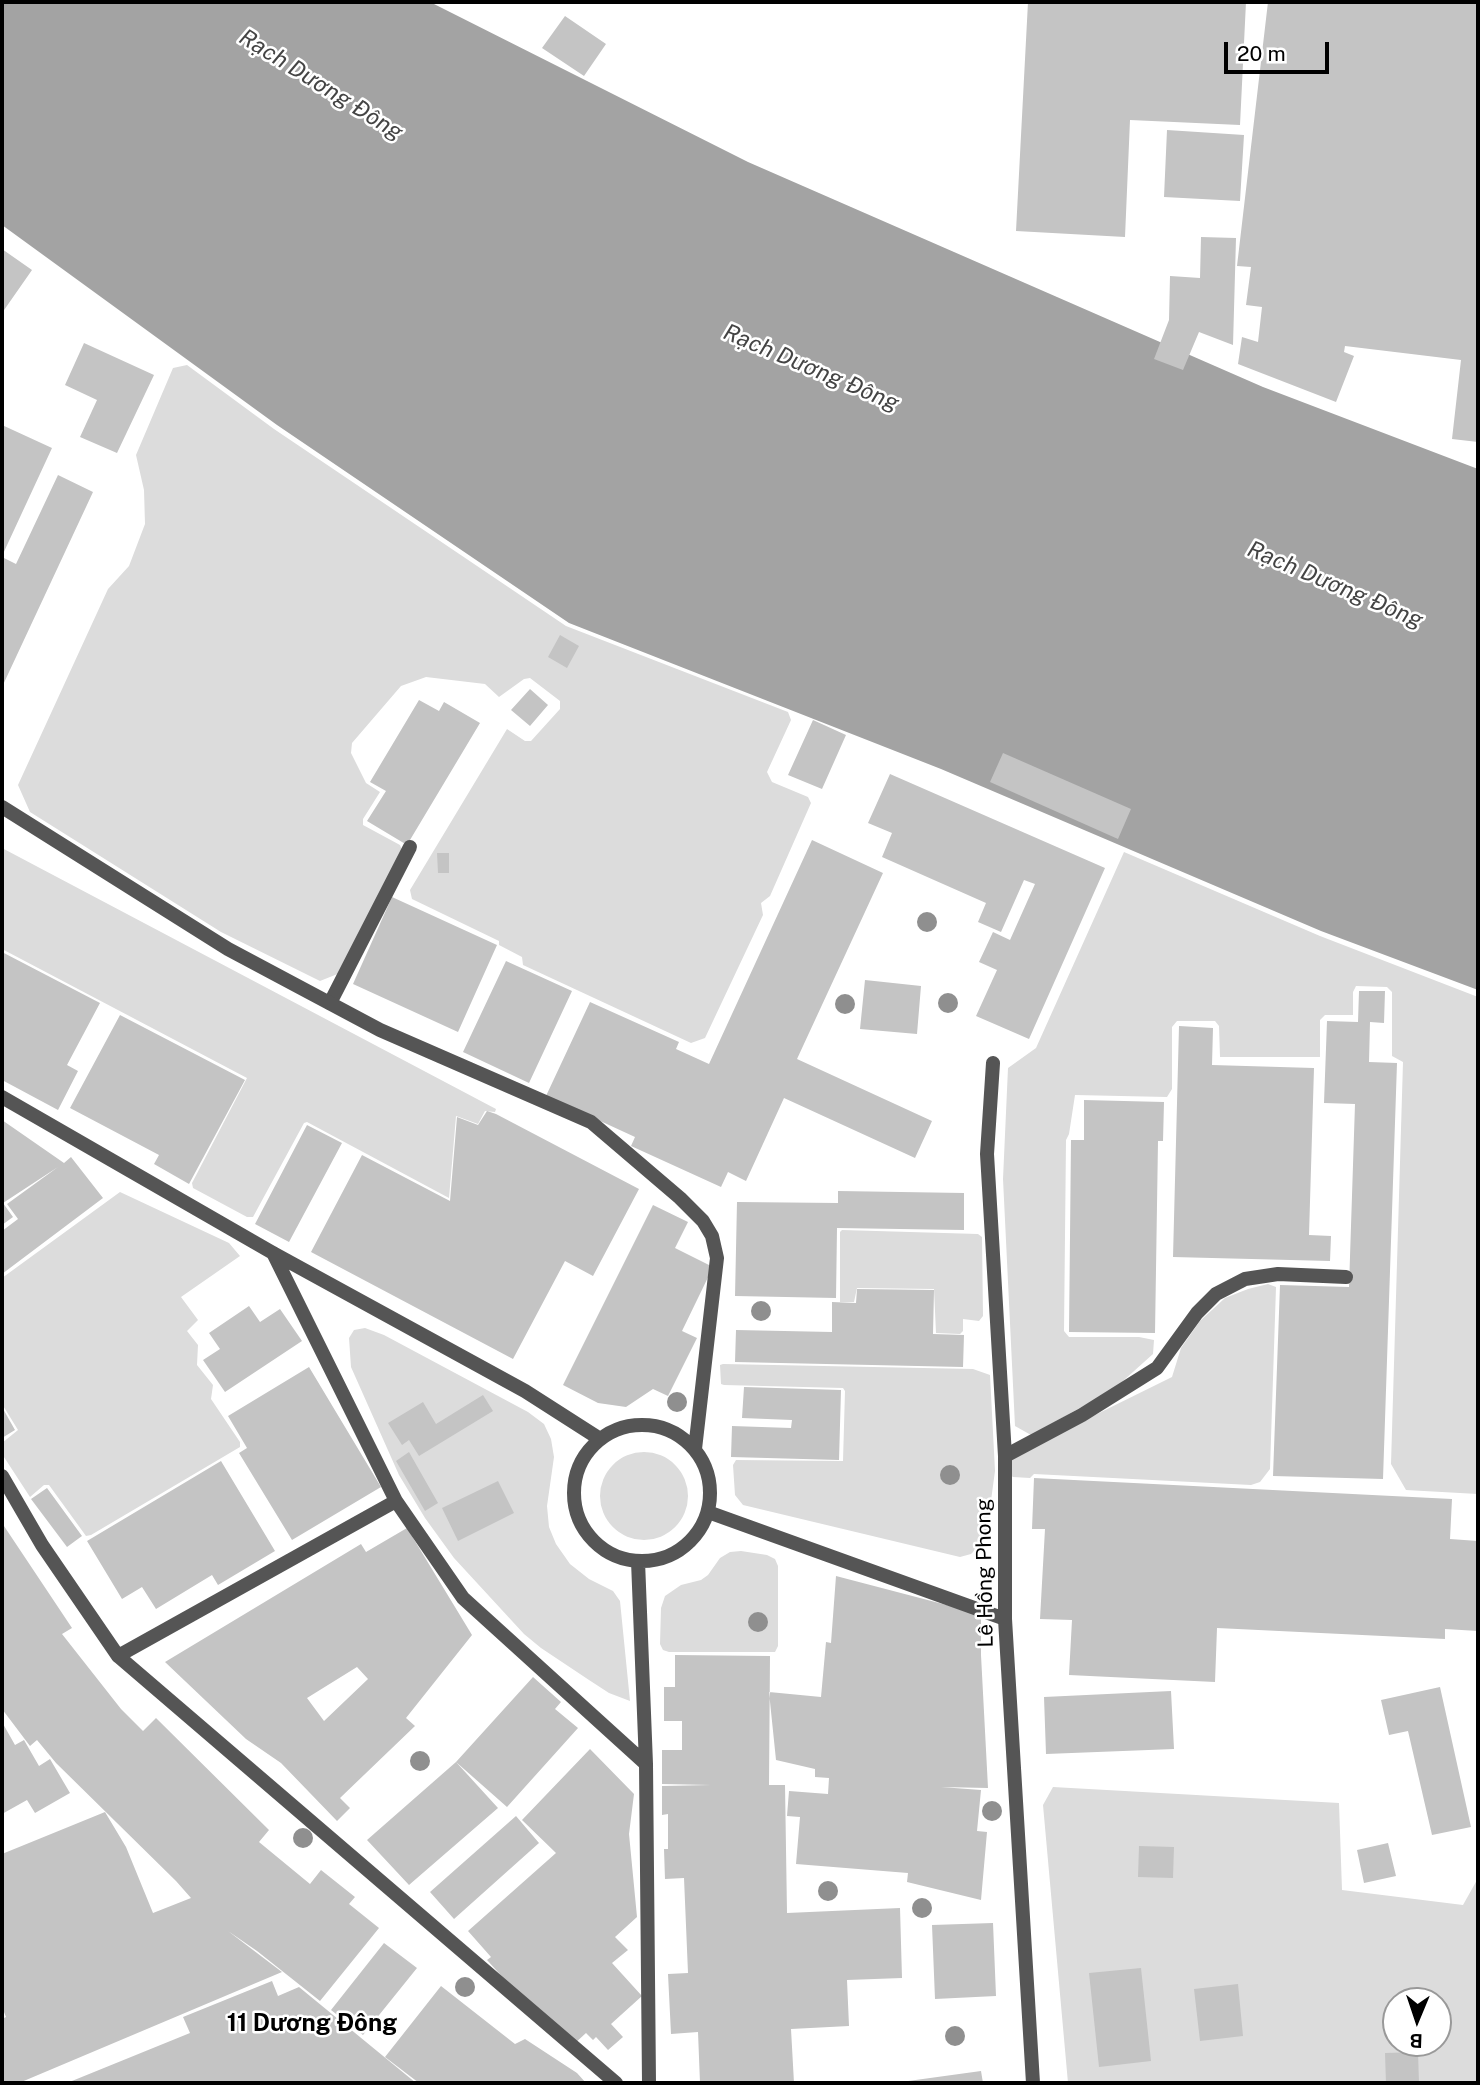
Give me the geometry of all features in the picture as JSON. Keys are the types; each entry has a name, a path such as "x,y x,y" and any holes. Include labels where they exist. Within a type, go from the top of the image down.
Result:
{"street":[{"path":"2,807 228,949 380,1030 591,1122 680,1198 703,1221 712,1236 717,1258 695,1449"},
{"path":"330,1003 410,846"},
{"name":"Lê Hồng Phong","path":"993,1063 987,1154 1005,1456 1005,1619 1033,2083"},
{"path":"2,1097 273,1253 525,1391 600,1439"},
{"path":"273,1253 396,1501 463,1598 646,1764"},
{"path":"1005,1456 1082,1415 1157,1368 1197,1313 1216,1294 1245,1279 1278,1274 1346,1277"},
{"path":"627,1425 662,1426 695,1449 707,1475 711,1499 695,1539 667,1558 638,1561 613,1555 598,1546 577,1514 576,1493 579,1467 586,1453 600,1439 613,1429 627,1425"},
{"path":"2,1476 42,1545 118,1656 616,2083"},
{"path":"118,1656 396,1501"},
{"path":"708,1512 1005,1619"},
{"path":"638,1561 646,1764 649,2083"}],"shaded area":[{"path":"187,365 274,429 566,626 788,712 791,720 767,772 772,782 808,797 811,803 770,896 761,903 763,915 705,1038 691,1043 523,965 522,957 499,945 499,941 412,899 410,890 507,729 525,741 531,741 560,709 560,701 530,678 524,679 499,697 485,684 426,677 401,686 352,743 351,753 366,783 380,792 363,819 363,825 400,845 402,850 340,973 320,981 221,932 30,812 18,785 108,589 129,566 145,524 144,490 136,455 173,368"},
{"path":"2,848 496,1109 495,1112 485,1111 478,1124 456,1116 449,1198 307,1122 304,1123 253,1217 247,1217 193,1188 192,1183 247,1078 2,949"},
{"path":"1124,852 1320,936 1478,997 1478,1494 1406,1490 1391,1464 1403,1062 1392,1056 1392,992 1387,987 1356,986 1353,992 1353,1015 1325,1015 1320,1020 1320,1057 1220,1057 1219,1026 1215,1021 1177,1021 1172,1027 1172,1089 1167,1097 1075,1095 1066,1140 1064,1331 1069,1337 1139,1337 1154,1340 1153,1354 1114,1389 1031,1435 1015,1426 1003,1179 1008,1068 1036,1048"},
{"path":"120,1192 229,1243 240,1256 181,1297 198,1320 187,1331 198,1345 197,1365 213,1385 211,1399 240,1442 240,1447 86,1536 49,1485 44,1485 30,1497 2,1454 2,1443 18,1430 2,1404 2,1278"},
{"path":"842,1230 978,1234 982,1237 983,1316 979,1321 963,1319 963,1331 960,1334 936,1333 934,1289 857,1288 854,1302 840,1302"},
{"path":"1268,1284 1276,1287 1270,1469 1260,1482 1251,1485 1034,1474 1030,1478 1013,1477 1009,1474 1010,1457 1172,1377 1181,1348 1200,1321 1225,1298"},
{"path":"365,1328 384,1335 528,1412 544,1424 551,1439 554,1457 547,1506 549,1527 556,1544 570,1564 589,1579 613,1591 620,1601 630,1701 609,1693 524,1634 454,1558 425,1518 399,1475 351,1367 349,1338 354,1330"},
{"path":"720,1365 973,1369 990,1375 995,1471 987,1530 982,1543 971,1554 960,1557 743,1505 735,1495 733,1465 736,1460 843,1461 845,1391 843,1388 724,1385 721,1384"},
{"path":"644,1452 661,1456 675,1465 684,1479 688,1496 684,1513 675,1527 661,1536 644,1540 627,1536 613,1527 604,1513 600,1496 604,1479 613,1465 627,1456"},
{"path":"730,1552 767,1555 775,1559 778,1566 778,1646 775,1652 663,1650 660,1644 661,1608 665,1596 681,1585 701,1580 720,1558"},
{"path":"1478,1761 1478,2083 1068,2083 1043,1805 1053,1787 1339,1803 1342,1890 1463,1905 1477,1880"}],"water":[{"name":"Rạch Dương Đông","path":"2,2 430,2 748,162 1263,387 1478,469 1478,990 1321,931 941,769 569,623 277,425 2,225"}],"building":[{"path":"1028,2 1246,2 1240,125 1130,120 1125,237 1016,231"},
{"path":"1268,2 1478,2 1478,442 1452,439 1461,360 1345,346 1344,352 1354,356 1336,402 1238,364 1242,337 1258,342 1262,307 1246,305 1251,267 1237,266"},
{"path":"565,16 606,44 584,76 542,48"},
{"path":"1167,130 1244,135 1240,201 1164,197"},
{"path":"1201,237 1236,238 1233,345 1199,332 1183,370 1154,359 1169,320 1170,276 1200,278"},
{"path":"2,249 32,270 2,313"},
{"path":"84,343 154,375 117,453 80,437 97,400 65,385"},
{"path":"2,425 52,448 2,556"},
{"path":"58,475 93,492 2,687 2,557 16,564"},
{"path":"560,635 579,646 567,668 548,657"},
{"path":"530,689 548,705 530,726 511,710"},
{"path":"419,700 439,711 444,702 480,723 407,845 367,821 386,791 370,782"},
{"path":"813,720 846,735 822,789 788,775"},
{"path":"1003,753 1131,809 1118,839 990,782"},
{"path":"890,774 1105,868 1029,1039 976,1016 997,970 979,962 993,932 1010,940 1035,884 1024,880 1001,932 978,922 986,903 882,857 892,833 868,823"},
{"path":"812,840 883,873 797,1059 932,1121 915,1158 784,1098 746,1181 728,1172 721,1187 631,1146 635,1137 546,1096 590,1002 679,1042 676,1049 709,1064"},
{"path":"437,853 449,853 449,873 438,873"},
{"path":"392,897 497,945 458,1032 353,984"},
{"path":"2,952 100,1003 67,1065 78,1071 58,1110 2,1080"},
{"path":"506,961 572,991 529,1083 463,1052"},
{"path":"865,980 921,986 917,1034 860,1029"},
{"path":"1359,991 1385,991 1384,1023 1370,1022 1369,1062 1397,1063 1383,1479 1273,1476 1280,1285 1349,1287 1355,1104 1324,1103 1327,1021 1358,1022"},
{"path":"120,1015 245,1080 189,1184 154,1164 159,1155 70,1108"},
{"path":"1179,1026 1213,1028 1212,1065 1314,1068 1309,1235 1331,1236 1330,1261 1173,1257"},
{"path":"1084,1100 1164,1102 1163,1141 1158,1141 1155,1333 1069,1332 1071,1140 1084,1140"},
{"path":"487,1111 639,1189 593,1276 565,1261 513,1359 311,1252 362,1155 450,1201 457,1117 478,1125"},
{"path":"2,1120 64,1163 71,1157 103,1198 2,1274 2,1231 18,1219 7,1204 58,1167 3,1203 13,1217 2,1225"},
{"path":"307,1125 342,1143 289,1242 255,1224"},
{"path":"838,1191 964,1193 964,1230 837,1228 836,1298 735,1296 737,1202 838,1203"},
{"path":"653,1205 688,1222 675,1248 713,1267 682,1331 697,1338 668,1396 653,1389 626,1407 598,1403 563,1385"},
{"path":"857,1289 934,1290 933,1334 964,1335 963,1367 735,1362 736,1330 832,1332 832,1302 856,1303"},
{"path":"249,1306 260,1322 280,1309 302,1341 225,1392 203,1360 220,1349 209,1333"},
{"path":"309,1367 381,1487 292,1540 239,1453 247,1448 228,1416"},
{"path":"744,1387 841,1390 839,1460 731,1457 732,1426 791,1428 792,1420 742,1418"},
{"path":"483,1395 493,1411 419,1456 409,1440 402,1445 388,1423 423,1402 436,1424"},
{"path":"2,1407 15,1430 2,1438"},
{"path":"409,1452 438,1503 425,1511 396,1461"},
{"path":"221,1461 275,1551 218,1585 212,1575 156,1609 142,1587 122,1599 87,1541"},
{"path":"1034,1478 1452,1499 1450,1539 1478,1541 1478,1631 1445,1629 1445,1639 1217,1628 1215,1682 1069,1675 1072,1620 1040,1619 1045,1529 1032,1529"},
{"path":"498,1481 514,1513 458,1541 442,1508"},
{"path":"47,1488 82,1536 67,1547 31,1499"},
{"path":"2,1523 72,1628 62,1634 121,1709 143,1731 156,1718 269,1830 259,1842 310,1884 321,1870 355,1897 349,1904 379,1928 320,2001 257,1951 228,1931 282,1972 19,2083 2,2083 2,2019 6,2017 2,2007 2,1854 105,1812 126,1847 153,1913 191,1898 176,1881 56,1763 37,1740 30,1746 2,1709"},
{"path":"407,1528 472,1635 406,1718 415,1726 340,1798 350,1808 337,1821 281,1763 246,1739 165,1662 361,1544 366,1552","holes":["357,1667 368,1679 324,1721 307,1698"]},
{"path":"836,1576 981,1614 988,1788 941,1787 981,1790 977,1831 987,1832 981,1900 907,1882 908,1873 796,1864 800,1817 787,1816 789,1791 828,1794 829,1778 815,1777 815,1769 776,1760 769,1692 821,1697 826,1642 831,1643"},
{"path":"675,1655 770,1656 769,1785 785,1785 787,1913 900,1908 902,1978 847,1980 849,2026 791,2029 794,2083 700,2083 698,2032 671,2034 668,1974 688,1973 684,1878 665,1879 664,1849 668,1849 668,1814 662,1815 662,1786 711,1785 662,1784 662,1750 682,1750 682,1721 664,1721 664,1687 675,1687"},
{"path":"533,1677 561,1702 555,1709 578,1728 507,1807 456,1762"},
{"path":"1440,1687 1471,1827 1432,1835 1408,1731 1389,1735 1381,1700"},
{"path":"1171,1691 1174,1749 1046,1754 1044,1697"},
{"path":"2,1722 15,1745 24,1740 39,1766 50,1759 70,1793 35,1813 27,1800 2,1814"},
{"path":"590,1749 634,1794 629,1834 637,1917 615,1937 628,1950 612,1963 642,1996 611,2024 623,2037 608,2050 596,2037 593,2040 586,2033 573,2045 507,1982 487,1960 491,1957 468,1931 556,1853 522,1820"},
{"path":"456,1762 498,1808 409,1885 367,1840"},
{"path":"516,1816 539,1843 454,1919 430,1892"},
{"path":"1388,1843 1396,1876 1364,1883 1357,1850"},
{"path":"1139,1846 1174,1847 1173,1878 1138,1877"},
{"path":"993,1923 996,1996 935,1999 932,1925"},
{"path":"384,1943 417,1968 363,2035 331,2010"},
{"path":"1141,1968 1151,2061 1099,2067 1089,1973"},
{"path":"272,1981 278,1996 299,1987 416,2083 67,2083 190,2033 183,2017"},
{"path":"1238,1984 1243,2036 1200,2041 1194,1989"},
{"path":"441,1986 515,2044 525,2039 577,2073 586,2083 419,2083 385,2057"},
{"path":"1385,2057 1418,2057 1419,2083 1386,2083"},
{"path":"981,2071 983,2083 901,2083 901,2082"}],"district":[{"name":"11 Dương Đông","path":"312,2024"}]}
